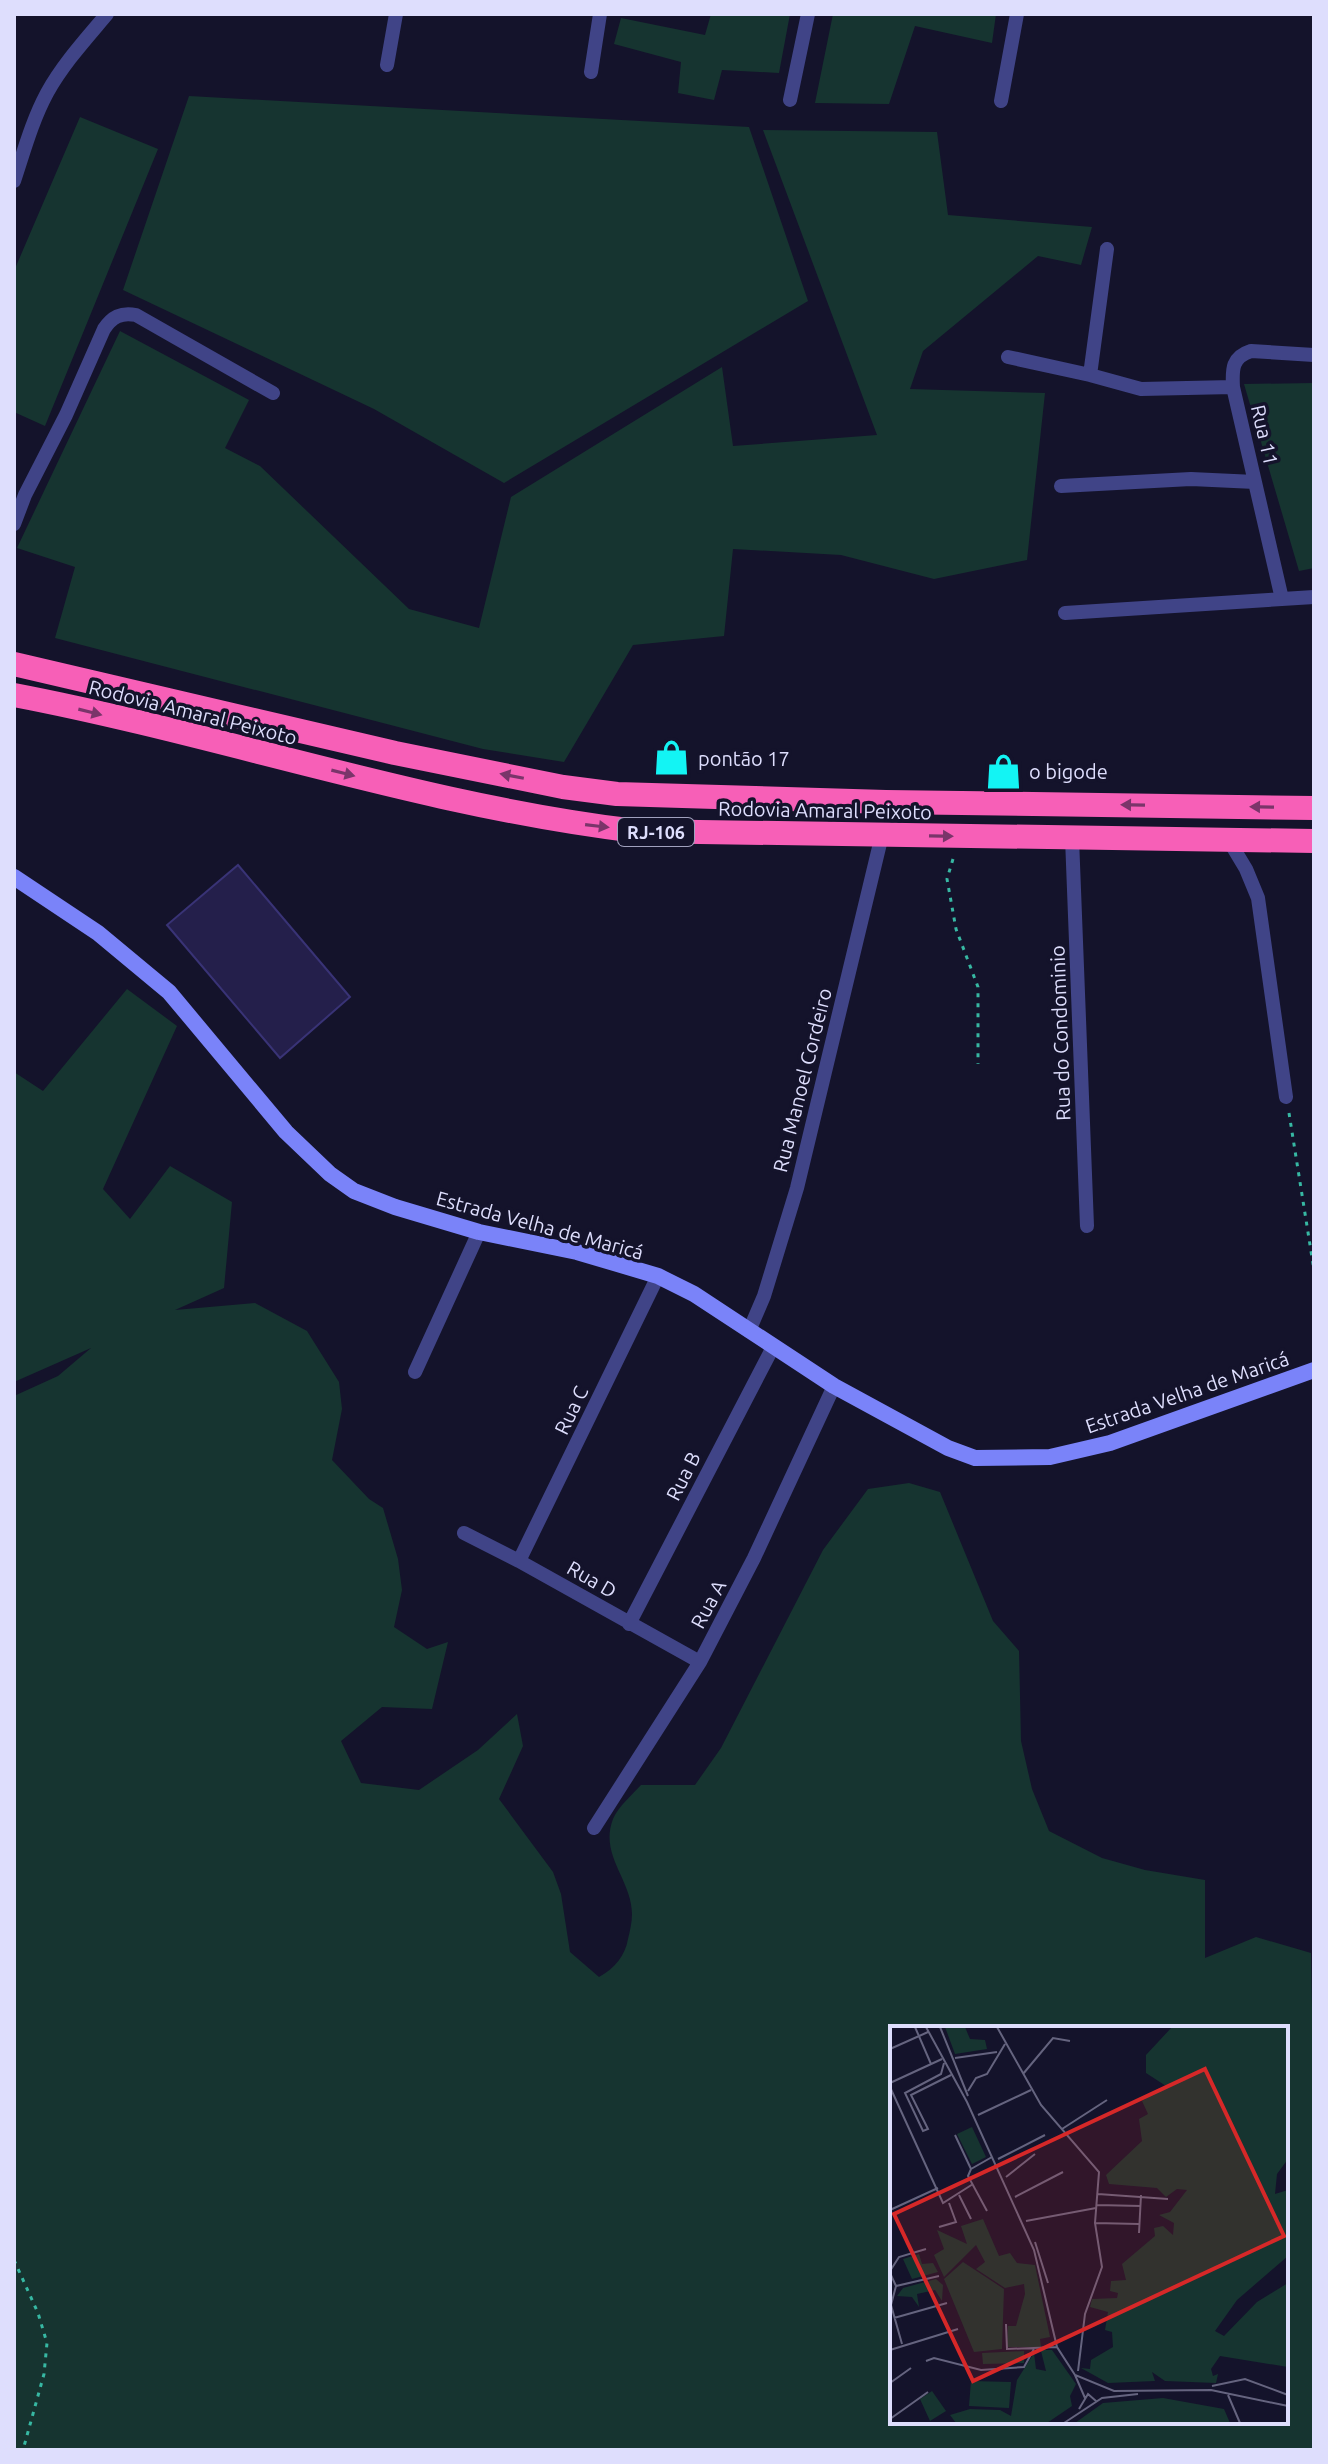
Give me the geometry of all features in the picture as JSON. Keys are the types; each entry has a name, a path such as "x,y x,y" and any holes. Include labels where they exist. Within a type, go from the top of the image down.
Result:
{"highway":[{"name":"Rodovia Amaral Peixoto","path":"14,664 395,753 563,787 617,794 886,802 1314,808"},
{"name":"Rodovia Amaral Peixoto","path":"14,695 469,804 571,823 636,831 1314,841"}],"street":[{"path":"14,181 34,120 48,92 69,60 107,14"},
{"path":"387,65 396,14"},
{"path":"591,72 600,14"},
{"path":"790,100 808,14"},
{"path":"1001,101 1017,14"},
{"path":"1090,375 1107,249"},
{"path":"14,524 104,329 109,321 121,314 136,315 273,393"},
{"name":"Rua 11","path":"1282,599 1233,387 1232,368 1242,354 1251,351 1314,355"},
{"path":"1008,357 1141,389 1233,387"},
{"path":"1061,486 1177,479 1255,482"},
{"path":"14,484 25,495"},
{"path":"1065,613 1314,597"},
{"name":"Rua Manoel Cordeiro","path":"749,1331 764,1296 797,1188 882,835"},
{"name":"Rua do Condominio","path":"1072,838 1087,1226"},
{"path":"1228,839 1246,869 1258,898 1286,1097"},
{"name":"Estrada Velha de Maricá","path":"14,877 98,933 169,992 286,1132 330,1174 354,1191 395,1207 479,1232 577,1252 658,1276 694,1294 834,1386 948,1448 975,1458 1050,1457 1110,1443 1314,1370"},
{"path":"415,1372 479,1232"},
{"name":"Rua C","path":"519,1561 658,1276"},
{"name":"Rua B","path":"629,1624 773,1347"},
{"name":"Rua A","path":"594,1828 700,1662 754,1558 834,1386"},
{"name":"Rua D","path":"464,1533 700,1662"}],"path":[{"path":"961,836 947,879 956,929 978,987 978,1064"},
{"path":"1286,1097 1314,1270"},
{"path":"14,2260 38,2313 47,2343 44,2374 23,2450"}],"green space":[{"path":"711,14 790,14 779,73 722,70 714,100 678,93 681,62 614,44 621,18 705,35"},
{"path":"833,14 996,14 992,43 915,26 889,104 815,103"},
{"path":"189,96 749,127 808,301 504,483 374,409 123,290"},
{"path":"80,117 158,149 45,426 14,412 14,271"},
{"path":"763,130 937,132 948,215 1092,227 1081,265 1038,256 923,351 910,389 1045,393 1027,560 934,579 841,555 733,549 724,636 633,645 564,762 483,749 55,638 75,567 17,548 120,331 249,400 225,448 260,466 409,609 479,628 511,497 722,367 733,446 877,435"},
{"path":"1314,383 1314,568 1299,571 1244,384"},
{"path":"127,989 177,1026 103,1189 130,1219 170,1166 232,1202 224,1288 175,1310 255,1303 307,1331 339,1382 342,1409 332,1460 369,1499 383,1508 398,1559 402,1590 394,1627 427,1649 448,1642 432,1709 382,1707 341,1741 361,1783 419,1790 478,1750 517,1714 523,1746 499,1799 553,1872 561,1894 570,1952 599,1977 622,1956 632,1920 631,1902 610,1844 613,1819 618,1810 641,1785 695,1785 721,1748 823,1550 868,1489 909,1483 940,1492 993,1621 1019,1651 1021,1741 1032,1789 1049,1831 1102,1858 1145,1870 1205,1880 1205,1958 1256,1937 1311,1953 1314,2450 14,2450 14,1396 58,1376 91,1348 14,1382 14,1072 43,1091"}],"building":[{"path":"238,865 350,997 280,1058 167,925"}],"place":[{"name":"pontão 17","path":"672,758"},
{"name":"o bigode","path":"1003,771"}]}
